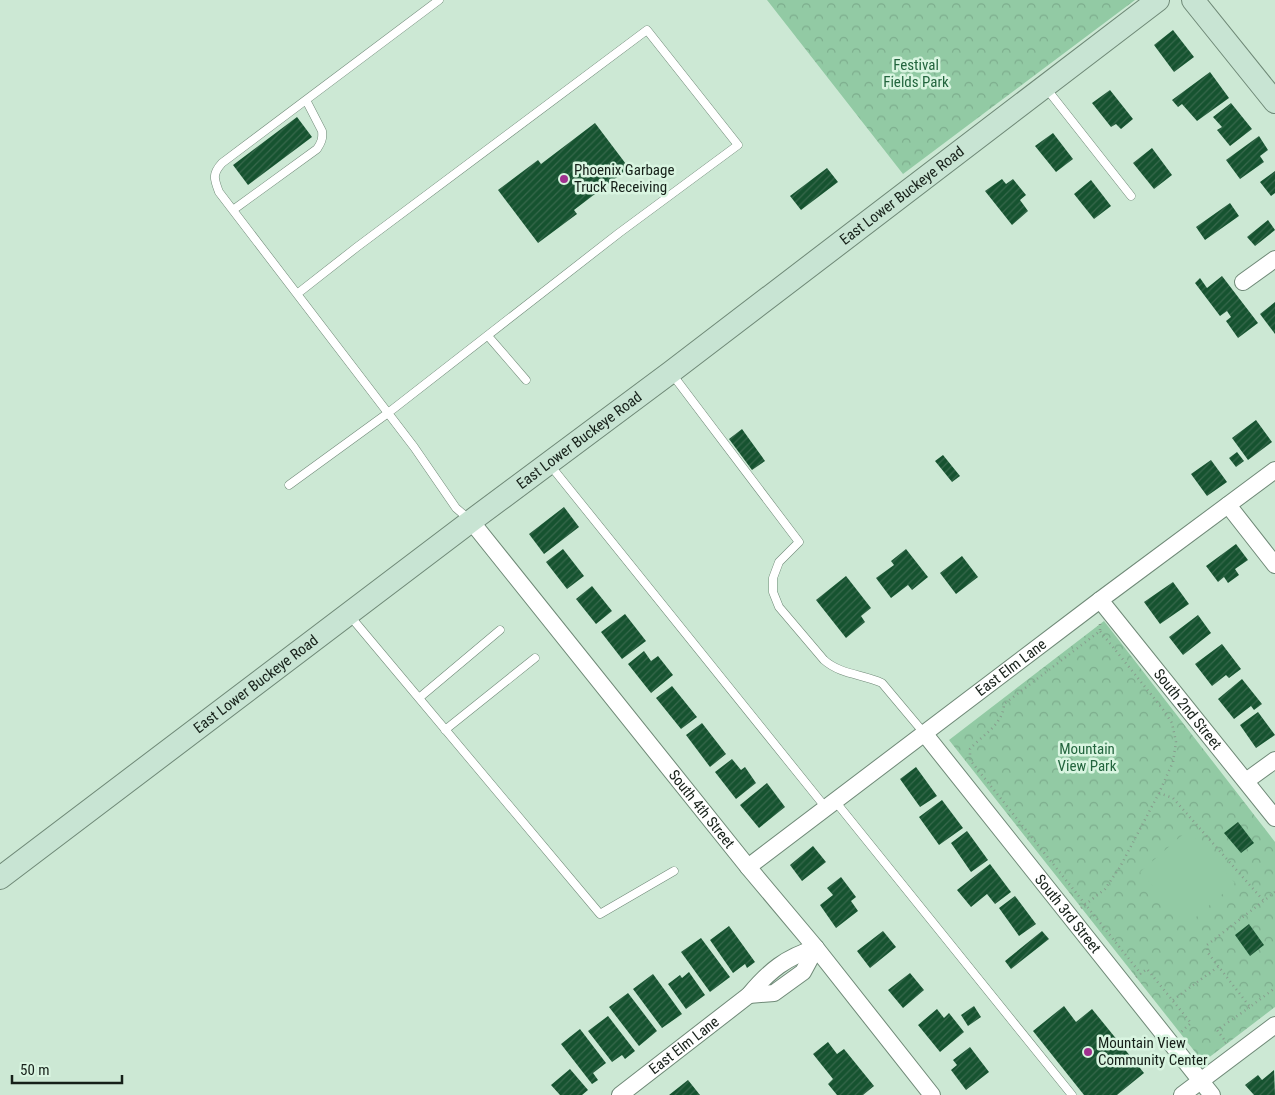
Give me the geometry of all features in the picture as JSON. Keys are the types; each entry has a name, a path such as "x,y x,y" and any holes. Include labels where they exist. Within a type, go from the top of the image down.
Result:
{"main road":[{"name":"East Lower Buckeye Road","path":"0,878 671,372 1158,0"},
{"path":"1193,0 1275,102"}],"street":[{"path":"1243,282 1275,259"},
{"name":"East Elm Lane","path":"748,867 1275,470"},
{"path":"1228,506 1275,566"},
{"name":"South 4th Street","path":"471,521 748,867 816,948 932,1095"},
{"name":"South 2nd Street","path":"1100,600 1275,818"},
{"name":"South 3rd Street","path":"924,733 1212,1095"},
{"path":"1246,781 1275,760"},
{"name":"East Elm Lane","path":"620,1095 750,996 763,978 794,955 816,948"},
{"path":"1182,1095 1275,1025"}],"lane":[{"path":"439,0 222,163 216,170 214,179 219,192 388,413 456,508 471,521"},
{"path":"289,485 388,413 619,233 738,145 647,30 364,241 297,294"},
{"path":"1044,86 1131,196"},
{"path":"233,210 317,149 321,143 322,132 306,100"},
{"path":"488,336 526,380"},
{"path":"671,372 799,542 779,562 773,578 773,592 779,607 832,668 882,683 924,733"},
{"path":"549,464 1072,1095"},
{"path":"349,614 600,914 674,871"},
{"path":"419,698 500,630"},
{"path":"445,730 535,658"}],"path":[{"path":"1070,917 1105,889 1120,867 1173,762 1176,742 1172,723 1162,708 1100,631 1100,600"},
{"path":"1100,631 1004,704 1004,712 998,723 970,750 970,760 1141,974"},
{"path":"1159,793 1173,798 1263,900"},
{"path":"1250,1007 1208,953 1207,945 1275,892"},
{"path":"1173,1000 1219,966"},
{"path":"1125,986 1147,969 1191,1023 1180,1032 1186,1039"},
{"path":"1220,1047 1226,1042 1218,1030 1275,988"}],"green space":[{"name":"Festival Fields Park","path":"767,0 1135,0 903,174"},
{"name":"Mountain View Park","path":"1104,621 1275,842 1275,1007 1203,1062 949,740"},
{"path":"1188,830 1235,883 1187,925 1140,872"}],"building":[{"path":"1173,30 1194,57 1174,72 1154,45"},
{"path":"1210,72 1229,98 1197,121 1182,104 1178,107 1172,100"},
{"path":"1110,90 1133,119 1121,129 1116,124 1111,127 1092,103"},
{"path":"1231,103 1252,129 1230,146 1217,130 1222,127 1213,117"},
{"path":"297,117 312,137 248,185 233,165"},
{"name":"Phoenix Garbage Truck Receiving","path":"595,123 629,168 574,210 577,214 538,243 498,190 538,160 541,164"},
{"path":"1053,133 1073,159 1056,172 1035,146"},
{"path":"1259,136 1268,150 1260,156 1264,162 1240,179 1226,160"},
{"path":"1152,148 1172,175 1154,189 1133,163"},
{"path":"827,168 838,182 801,210 790,196"},
{"path":"1275,171 1275,193 1271,196 1260,182"},
{"path":"1002,179 1006,184 1013,179 1026,195 1020,200 1028,211 1012,225 985,191"},
{"path":"1091,180 1111,206 1094,219 1074,194"},
{"path":"1230,203 1239,216 1205,240 1196,227"},
{"path":"1268,220 1275,230 1255,246 1247,237"},
{"path":"1222,276 1258,323 1238,338 1226,321 1231,317 1227,311 1220,316 1195,283 1200,278 1207,288"},
{"path":"1275,302 1275,334 1260,314"},
{"path":"1256,420 1272,442 1248,460 1232,438"},
{"path":"742,429 765,461 752,470 729,439"},
{"path":"1237,452 1244,461 1236,467 1229,458"},
{"path":"943,455 960,476 952,482 935,461"},
{"path":"1211,460 1227,482 1207,496 1191,474"},
{"path":"564,507 579,527 544,554 529,534"},
{"path":"1236,544 1248,560 1235,569 1239,575 1228,583 1224,577 1218,582 1206,566"},
{"path":"563,549 584,576 567,589 546,562"},
{"path":"906,549 928,577 912,590 908,585 891,598 876,578 894,565 891,561"},
{"path":"962,556 978,577 956,594 940,573"},
{"path":"846,576 871,608 861,616 865,622 846,638 816,600"},
{"path":"1173,582 1189,604 1160,624 1144,602"},
{"path":"592,586 612,611 596,624 576,599"},
{"path":"625,614 646,641 622,659 601,632"},
{"path":"1198,615 1211,633 1183,655 1169,637"},
{"path":"1222,644 1241,669 1229,678 1226,675 1212,686 1195,664"},
{"path":"644,651 651,661 658,656 673,675 651,693 628,664"},
{"path":"1242,679 1262,704 1254,710 1251,706 1234,719 1218,699"},
{"path":"672,686 697,717 681,729 656,698"},
{"path":"1258,712 1275,735 1256,748 1240,725"},
{"path":"702,723 726,754 710,767 686,735"},
{"path":"732,759 741,770 745,767 756,783 736,799 715,772"},
{"path":"916,767 937,796 920,807 900,779"},
{"path":"767,783 785,807 759,828 740,805"},
{"path":"942,800 963,828 939,845 919,817"},
{"path":"1238,822 1254,843 1241,853 1224,833"},
{"path":"967,831 988,860 971,872 951,843"},
{"path":"813,846 826,862 802,881 790,865"},
{"path":"990,864 1011,892 995,904 987,894 971,907 957,890"},
{"path":"841,877 856,897 851,901 858,911 836,928 820,905 833,895 827,888"},
{"path":"1015,896 1036,924 1019,936 999,908"},
{"path":"1249,924 1264,945 1250,956 1235,935"},
{"path":"729,926 755,962 747,968 745,964 733,973 710,940"},
{"path":"883,931 896,947 870,968 857,951"},
{"path":"1042,931 1049,939 1011,969 1005,961"},
{"path":"701,938 730,977 710,992 681,952"},
{"path":"689,972 705,995 686,1009 668,984 680,975 682,978"},
{"path":"910,973 924,990 903,1008 888,990"},
{"path":"653,974 682,1014 662,1028 633,989"},
{"path":"628,993 657,1031 639,1046 609,1007"},
{"path":"974,1006 981,1017 968,1026 961,1015"},
{"name":"Mountain View Community Center","path":"1064,1006 1076,1022 1092,1009 1144,1073 1117,1095 1084,1095 1033,1031"},
{"path":"937,1009 944,1018 949,1013 964,1032 940,1052 918,1025"},
{"path":"608,1016 635,1051 625,1059 622,1055 612,1062 588,1031"},
{"path":"580,1029 606,1063 593,1073 598,1080 592,1084 561,1044"},
{"path":"828,1042 837,1054 844,1049 874,1086 863,1095 837,1095 828,1084 833,1079 813,1054"},
{"path":"970,1047 989,1072 966,1090 951,1070 957,1065 953,1060"},
{"path":"570,1069 588,1090 582,1095 560,1095 551,1085"},
{"path":"1274,1070 1275,1095 1254,1095 1245,1085 1258,1075 1262,1080"},
{"path":"688,1080 700,1095 669,1095"}],"place":[{"name":"Phoenix Garbage Truck Receiving","path":"564,179"},
{"name":"Mountain View Community Center","path":"1088,1052"}]}
